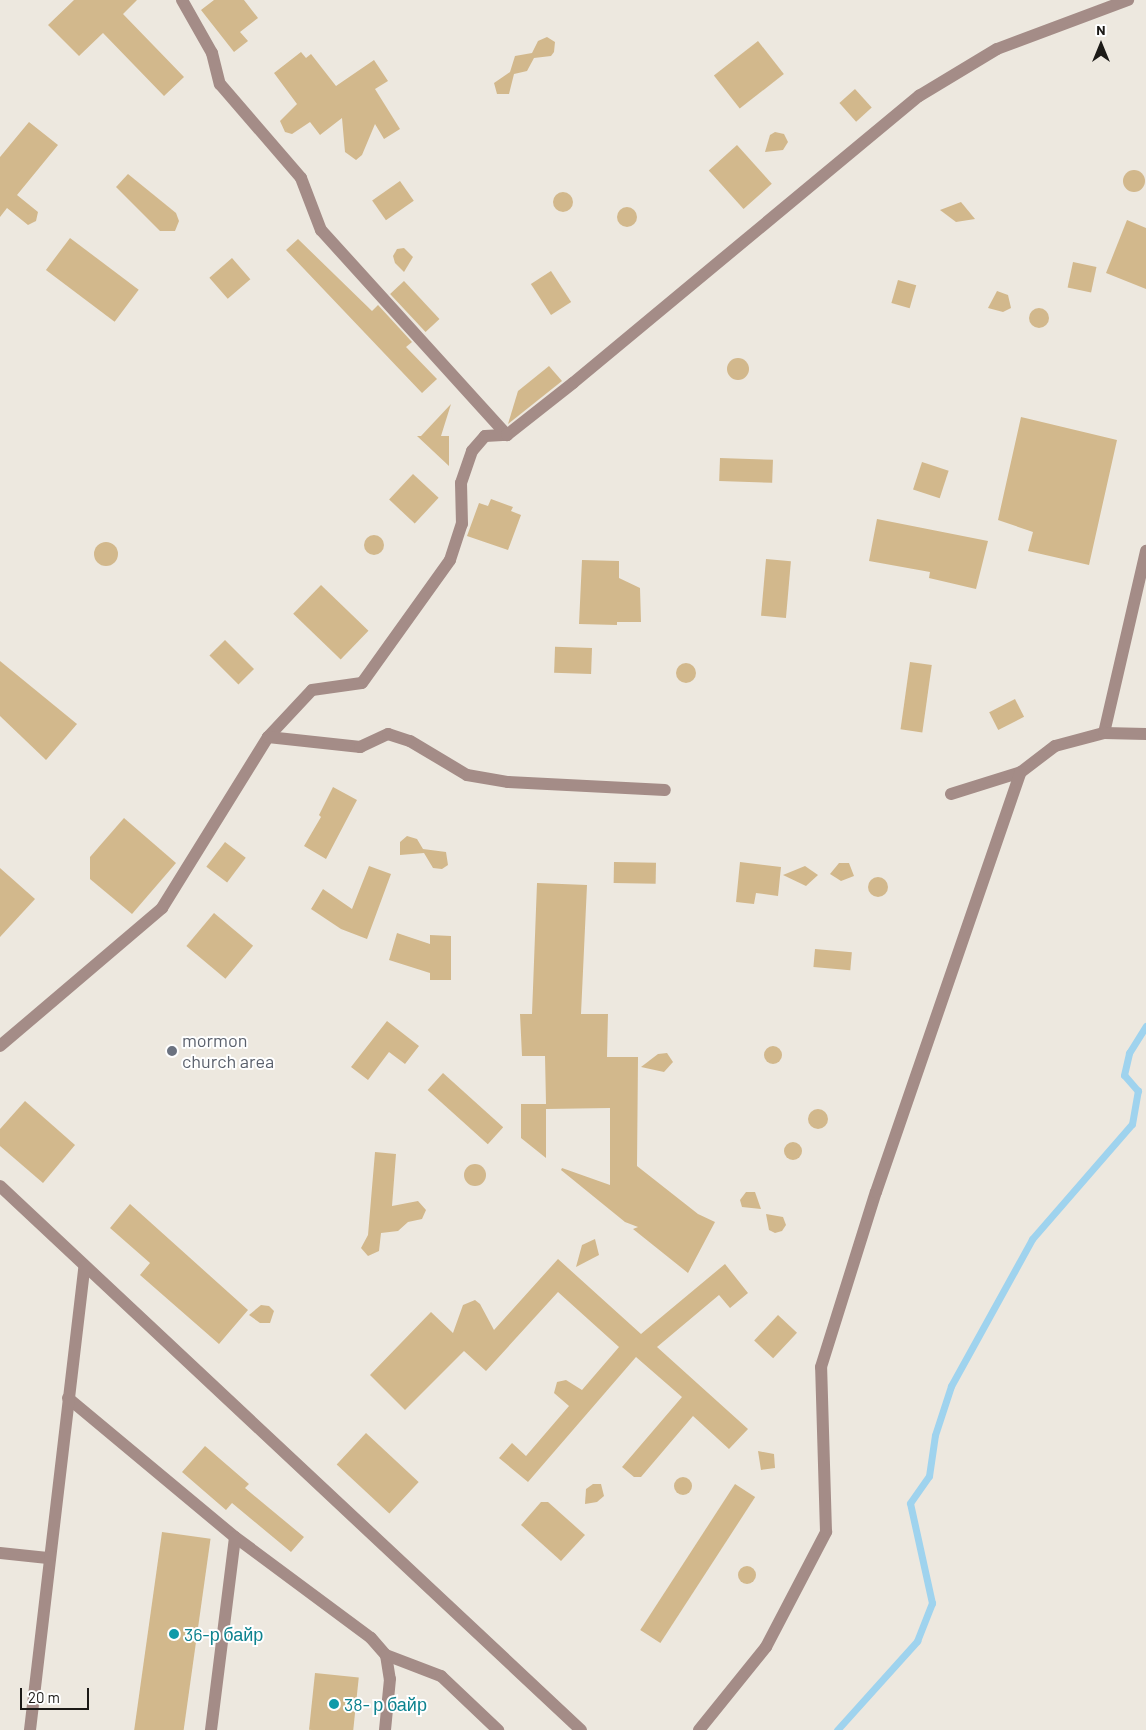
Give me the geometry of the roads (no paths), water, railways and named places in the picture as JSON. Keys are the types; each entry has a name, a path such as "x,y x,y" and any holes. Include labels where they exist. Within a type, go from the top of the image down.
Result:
{"street":[{"path":"182,0 212,53 220,84 301,178 321,230 507,435"},
{"path":"0,1046 162,908 268,737 312,690 362,683 450,560 462,524 461,483 472,451 485,436 507,435 919,96 997,49 1128,0"},
{"path":"1104,733 1146,551"},
{"path":"951,794 1021,772 1055,746 1104,733 1146,734"},
{"path":"268,737 360,747 388,734 410,741 467,775 508,782 665,790"},
{"path":"699,1730 766,1647 826,1532 821,1368 876,1192 1021,772"},
{"path":"0,1186 84,1267 581,1730"},
{"path":"30,1730 48,1558 84,1267"},
{"path":"68,1398 235,1537 371,1638 386,1655 441,1676 498,1730"},
{"path":"212,1730 235,1537"},
{"path":"0,1553 48,1558"},
{"path":"385,1730 390,1679 386,1655"}],"waterway":[{"path":"837,1730 917,1641 932,1603 910,1503 929,1476 935,1435 951,1386 1032,1239 1132,1124 1138,1091 1124,1075 1129,1053 1146,1026"}],"place":[{"name":"mormon church area","path":"172,1051"},
{"name":"36-р байр","path":"174,1634"},
{"name":"38- р байр","path":"334,1704"}]}
